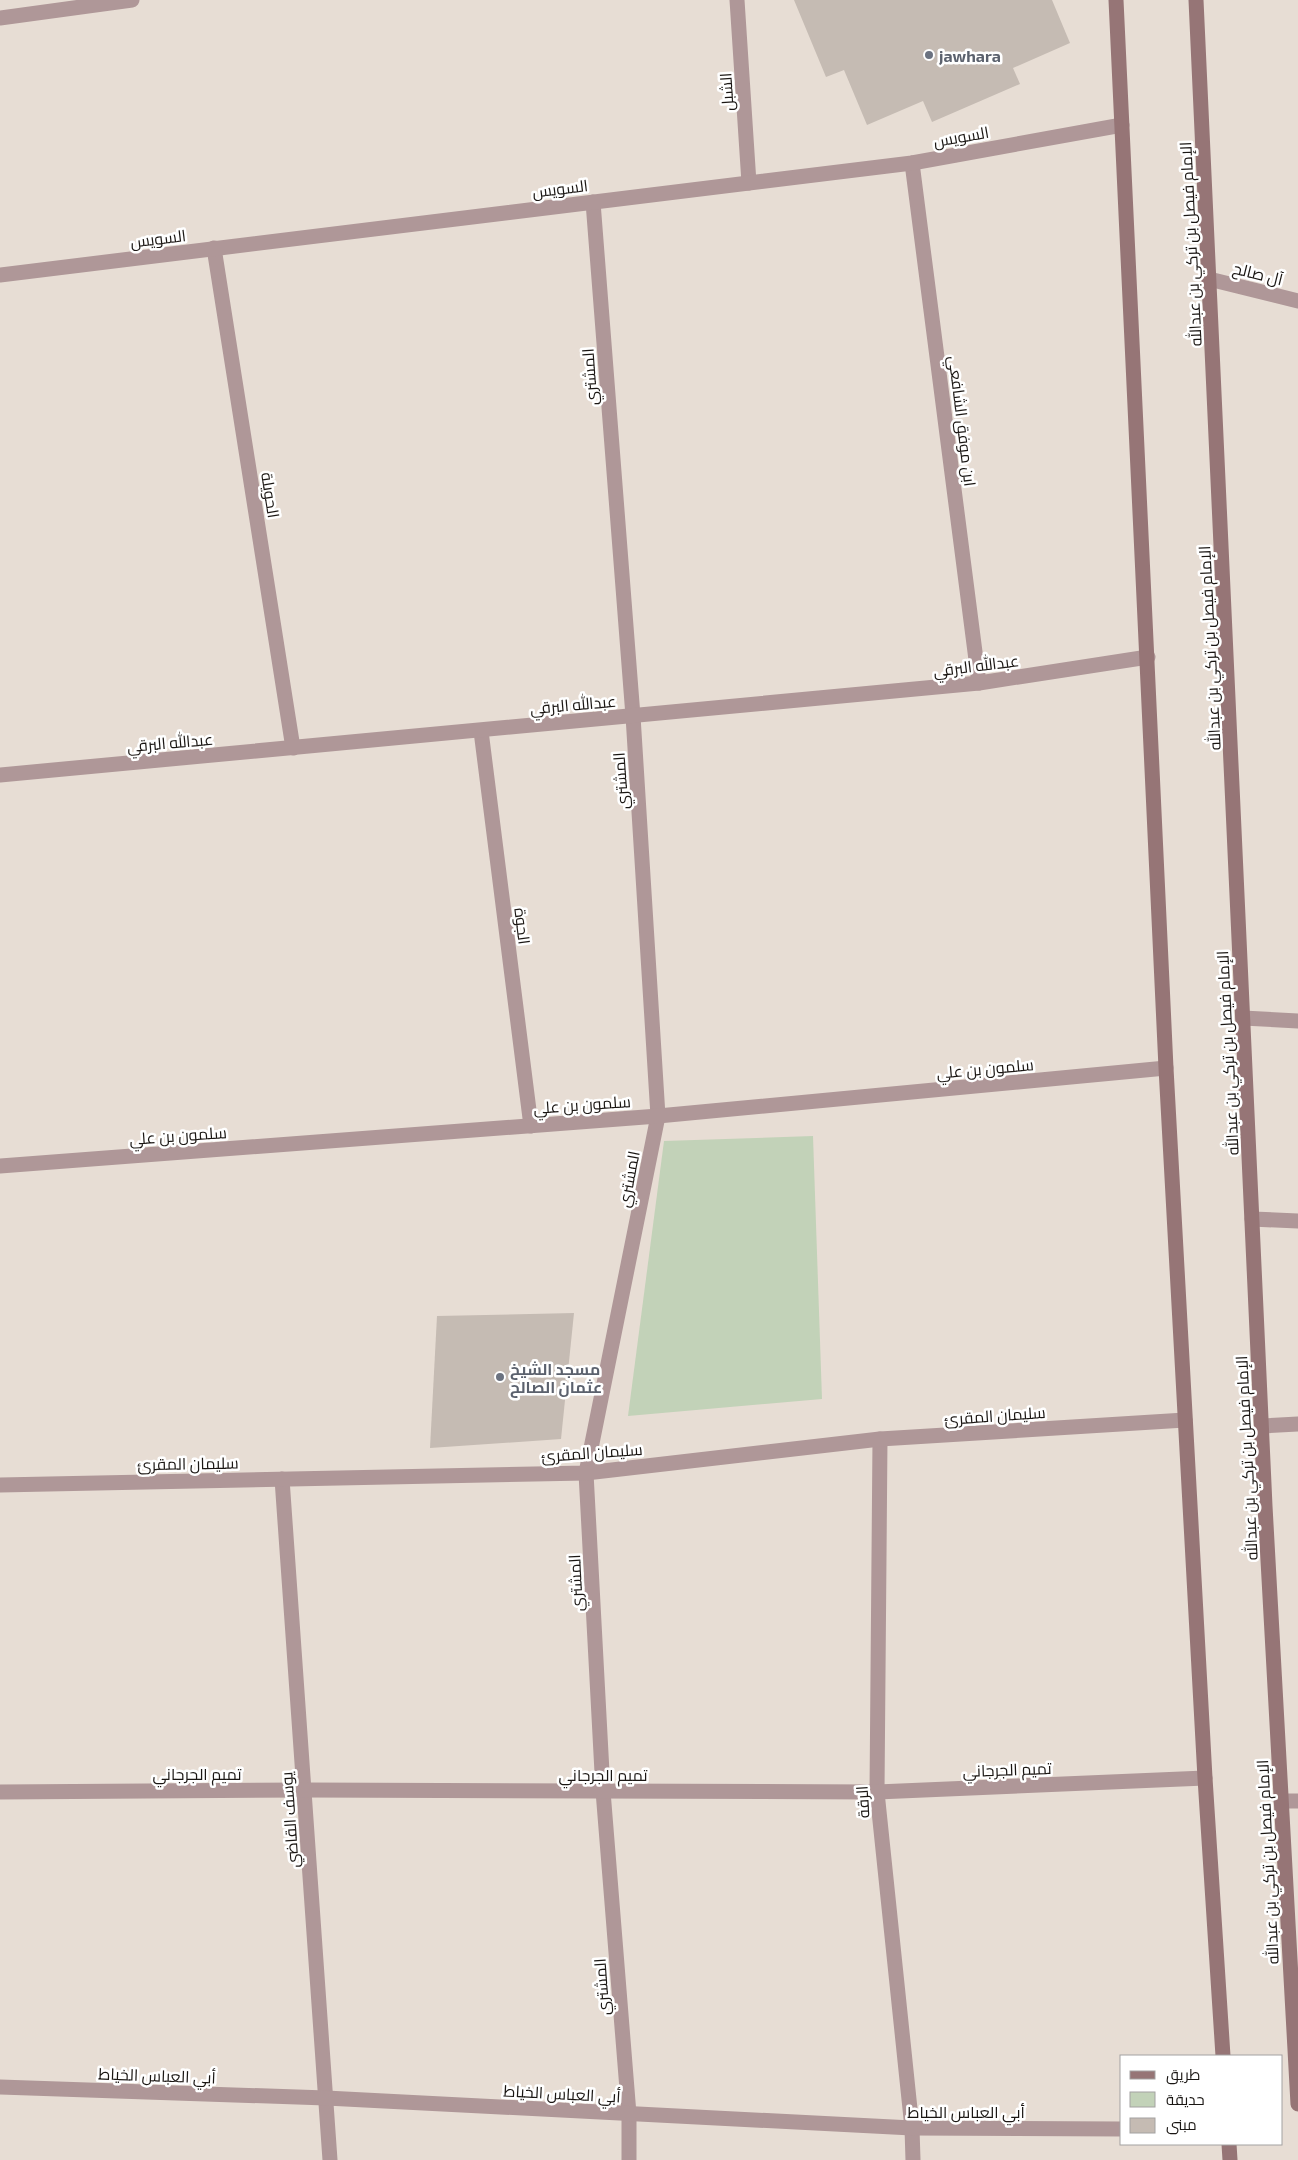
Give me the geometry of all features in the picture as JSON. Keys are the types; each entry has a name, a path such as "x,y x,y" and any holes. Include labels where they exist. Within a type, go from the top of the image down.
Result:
{"main road":[{"path":"1116,0 1166,1068 1205,1778 1223,2055"},
{"name":"الإمام فيصل بن تركي بن عبدالله","path":"1196,0 1262,1426 1298,2104"},
{"path":"1229,2145 1230,2160"}],"street":[{"path":"0,18 132,0"},
{"name":"الشبل","path":"737,0 749,183"},
{"name":"السويس","path":"0,275 912,163 1122,125"},
{"name":"ابن موفق الشافعي","path":"912,163 979,684"},
{"name":"المشتري","path":"593,202 633,716 658,1116 586,1473 603,1791 628,2114 629,2160"},
{"name":"الحويلة","path":"214,248 293,748"},
{"name":"آل صالح","path":"1209,279 1298,301"},
{"name":"عبدالله البرقي","path":"0,775 979,684 1148,657"},
{"name":"الجوة","path":"481,730 531,1126"},
{"path":"1243,1018 1298,1021"},
{"name":"سلمون بن علي","path":"0,1166 658,1116 1166,1068"},
{"path":"1252,1219 1298,1222"},
{"name":"سليمان المقرئ","path":"0,1484 586,1473 880,1440 1185,1420"},
{"path":"1262,1426 1298,1424"},
{"name":"الرقة","path":"880,1440 877,1792 912,2128 913,2160"},
{"name":"يوسف القاضي","path":"282,1478 330,2160"},
{"name":"تميم الجرجاني","path":"0,1792 305,1790 877,1792 1205,1778"},
{"path":"1281,1801 1298,1801"},
{"name":"أبي العباس الخياط","path":"0,2087 326,2098 912,2128 1120,2129"}],"green space":[{"path":"813,1136 822,1399 628,1416 664,1141"}],"building":[{"name":"jawhara","path":"794,0 1052,0 1070,43 1013,68 1020,84 932,122 923,101 867,125 844,70 826,77"},
{"name":"مسجد الشيخ عثمان الصالح","path":"574,1313 561,1439 430,1448 437,1316"}],"place":[{"name":"jawhara","path":"929,55"},
{"name":"مسجد الشيخ عثمان الصالح","path":"500,1377"}]}
